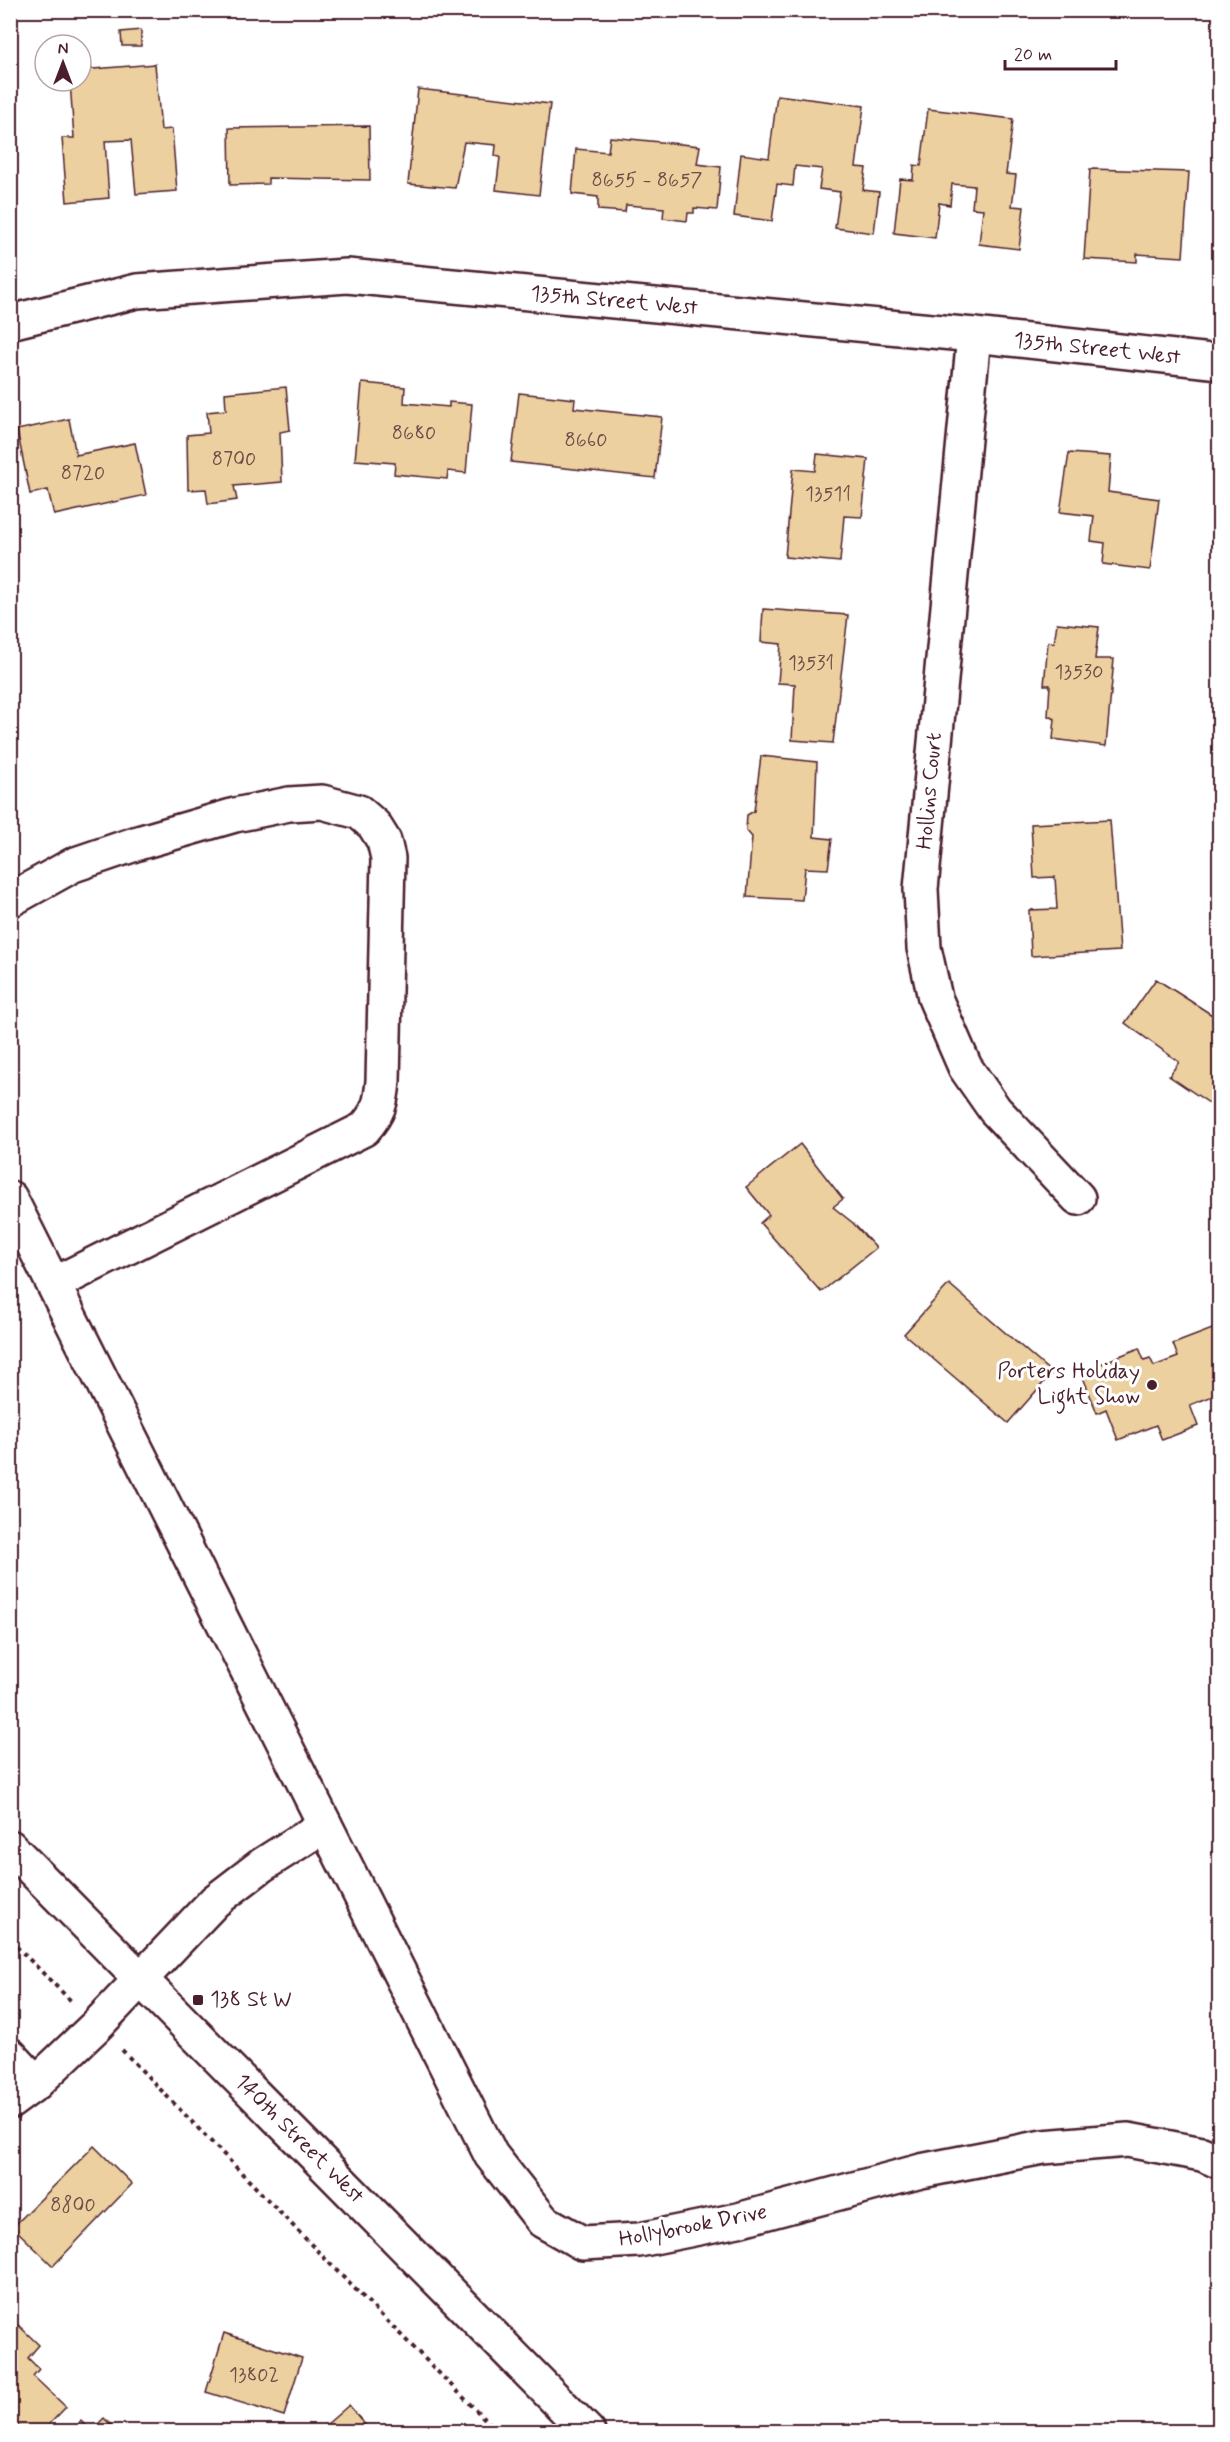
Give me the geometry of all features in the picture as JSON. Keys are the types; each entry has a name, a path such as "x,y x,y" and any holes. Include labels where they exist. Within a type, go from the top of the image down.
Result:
{"street":[{"name":"135th Street West","path":"10,322 137,291 347,276 974,335 1220,362"},
{"name":"Hollins Court","path":"974,335 921,889 924,948 935,998 965,1066 995,1110 1078,1198"},
{"path":"10,900 73,865 235,815 289,804 322,802 359,812 374,825 384,841 388,858 383,1081 381,1101 375,1117 364,1129 54,1284"},
{"name":"Hollybrook Drive","path":"10,1198 492,2155 543,2221 582,2243 639,2240 738,2220 921,2171 1043,2147 1128,2140 1202,2154 1220,2162"},
{"path":"10,2102 36,2083 97,2025 215,1901 262,1865 325,1825"},
{"name":"140th Street West","path":"10,1847 588,2432"},
{"path":"10,2055 36,2083"}],"path":[{"path":"10,1940 97,2025 498,2432"}],"building":[{"path":"141,30 141,46 122,46 121,32"},
{"path":"155,64 161,130 172,129 177,191 136,194 131,140 105,141 109,198 67,202 62,138 74,138 71,93 93,93 93,69"},
{"path":"418,89 550,104 539,195 496,190 500,157 495,156 496,145 464,142 455,188 408,184"},
{"path":"777,95 864,106 856,167 866,168 863,190 879,192 874,233 835,228 840,192 819,189 822,169 795,166 793,186 777,184 772,221 734,216 741,154 769,158"},
{"path":"928,109 1013,119 1006,174 1016,175 1012,206 1024,207 1019,249 979,244 983,209 972,208 974,186 952,184 950,205 939,203 935,238 894,233 900,179 913,180 914,165 921,166"},
{"path":"369,126 370,180 268,178 268,184 230,185 229,128"},
{"path":"610,137 700,146 697,164 721,167 717,210 694,208 694,213 688,213 687,221 663,218 664,208 626,205 625,212 598,210 598,197 572,194 576,149 608,152"},
{"path":"1090,169 1189,172 1183,257 1137,254 1137,262 1084,259"},
{"path":"362,383 405,387 404,403 449,407 449,402 472,404 466,473 448,471 447,479 394,474 395,463 355,460"},
{"path":"286,387 290,430 280,432 282,482 234,486 237,500 208,504 206,489 188,490 187,435 209,433 207,412 226,410 225,393"},
{"path":"519,393 575,399 574,408 662,417 655,478 511,462"},
{"path":"69,419 76,455 135,443 146,495 54,515 48,490 30,494 17,430"},
{"path":"1069,453 1111,456 1108,492 1159,499 1150,570 1103,564 1105,543 1091,541 1094,516 1060,512"},
{"path":"817,454 868,459 862,517 844,516 840,562 785,557 793,469 815,471"},
{"path":"763,609 848,615 833,743 792,740 795,684 778,683 781,644 761,642"},
{"path":"1057,623 1099,627 1095,659 1114,659 1106,746 1053,739 1055,719 1048,716 1050,685 1044,685 1048,642 1054,643"},
{"path":"761,756 817,762 814,837 832,839 828,869 805,868 802,900 747,897 752,837 746,830 747,815 754,811"},
{"path":"1110,820 1120,951 1031,956 1029,910 1057,909 1055,877 1034,878 1031,824"},
{"path":"1156,979 1220,1020 1220,1044 1216,1049 1220,1051 1220,1100 1215,1107 1169,1076 1179,1062 1125,1023"},
{"path":"800,1144 843,1199 833,1207 853,1223 876,1248 821,1292 760,1223 769,1215 746,1187"},
{"path":"949,1284 1052,1373 1008,1423 904,1334"},
{"name":"Porters Holiday Light Show","path":"1220,1326 1220,1378 1215,1380 1220,1393 1190,1405 1198,1426 1162,1440 1156,1425 1118,1440 1106,1409 1097,1413 1081,1372 1139,1348 1144,1360 1150,1358 1154,1366 1178,1357 1173,1344"},
{"path":"94,2146 132,2184 53,2266 13,2227"},
{"path":"14,2321 39,2345 28,2358 39,2369 33,2376 66,2407 42,2432 25,2432 10,2418 10,2324"},
{"path":"224,2333 302,2358 284,2416 206,2392"},
{"path":"349,2405 371,2432 318,2432"},
{"path":"104,2418 118,2432 71,2432 81,2421 91,2431"}],"place":[{"name":"Porters Holiday Light Show","path":"1152,1385"},
{"name":"138 St W","path":"198,2000"}]}
